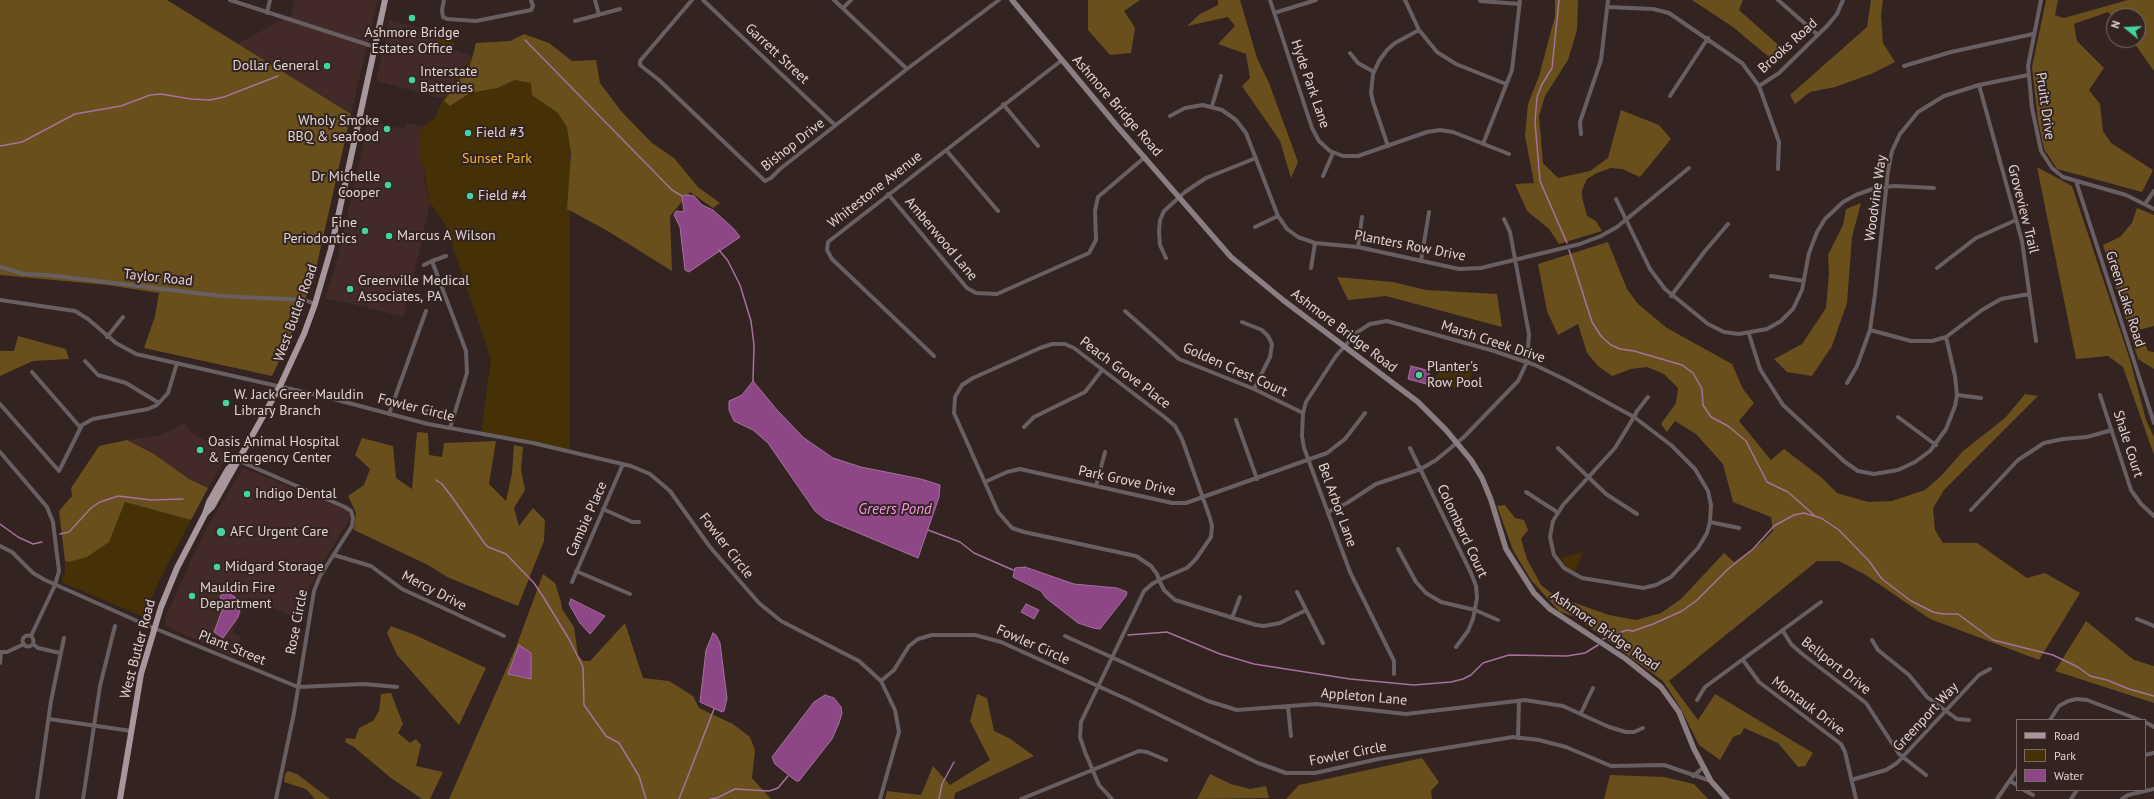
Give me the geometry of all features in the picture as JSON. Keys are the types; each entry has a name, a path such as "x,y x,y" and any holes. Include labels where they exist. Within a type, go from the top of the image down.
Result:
{"main road":[{"name":"West Butler Road","path":"120,799 130,731 141,674 154,628 177,568 205,514 209,502 226,473 237,460 280,386 299,347 315,304 331,249 385,0"},
{"name":"Ashmore Bridge Road","path":"1012,0 1220,245 1243,268 1418,402 1457,443 1482,478 1491,500 1506,549 1534,593 1550,609 1626,659 1661,687 1679,712 1711,781 1727,799"}],"street":[{"path":"230,0 375,47"},
{"path":"267,13 270,0"},
{"path":"444,0 442,10 443,17 447,19 476,21 531,10 533,6 531,0"},
{"path":"595,0 599,15"},
{"name":"Bishop Drive","path":"692,0 640,61 640,65 659,80 764,180 771,178 780,169 907,69 999,0"},
{"name":"Garrett Street","path":"703,0 836,125"},
{"path":"834,0 907,69"},
{"path":"843,8 851,0"},
{"name":"Hyde Park Lane","path":"1270,0 1312,128 1319,141 1333,153"},
{"path":"1274,13 1316,0"},
{"path":"1405,0 1419,30 1430,45 1445,58 1506,84"},
{"path":"1581,134 1580,122 1601,60 1608,0"},
{"path":"1778,0 1818,35"},
{"name":"Brooks Road","path":"1759,86 1779,73 1818,35 1837,14 1843,0"},
{"name":"Pruitt Drive","path":"2041,0 2033,34 2028,75 2032,108 2041,151 2055,171 2063,177 2112,190 2144,204"},
{"path":"1480,1 1520,2 1515,57 1483,144"},
{"path":"1608,7 1661,11 1676,17 1742,63 1759,86 1780,142 1778,169"},
{"path":"575,21 620,8"},
{"path":"1388,146 1373,102 1371,83 1374,72 1388,50 1395,43 1419,30"},
{"path":"1904,66 1951,52 2033,34"},
{"path":"1670,96 1708,38"},
{"path":"1350,53 1358,63 1374,72"},
{"name":"Whitestone Avenue","path":"934,356 832,259 827,250 829,240 1003,104 1062,60"},
{"name":"Woodvine Way","path":"1847,383 1858,366 1870,330 1886,187 1892,152 1900,134 1911,119 1926,106 1944,96 1979,85 2028,75"},
{"path":"1170,116 1191,106 1212,106 1221,76"},
{"name":"Groveview Trail","path":"1979,85 2022,241 2036,341"},
{"path":"1003,104 1038,146"},
{"name":"Planters Row Drive","path":"1212,106 1226,111 1239,122 1246,133 1278,216 1292,233 1315,243 1358,246 1450,268 1468,269 1515,260 1591,240 1611,231 1626,220 1689,168"},
{"path":"1323,176 1333,153 1343,156 1358,156 1440,130 1453,132 1509,154"},
{"path":"946,150 998,211"},
{"name":"Amberwood Lane","path":"888,194 967,288 976,293 997,294 1079,260 1089,253 1096,240 1095,211 1098,196 1145,157"},
{"path":"1166,258 1159,238 1160,220 1164,210 1179,196 1206,178 1256,158"},
{"name":"Green Lake Road","path":"2076,181 2154,423"},
{"path":"1616,199 1650,269 1672,296 1716,329 1733,334 1749,334 1767,329 1785,317 1798,300 1804,281 1813,240 1825,219 1836,208 1856,195 1875,188 1934,188"},
{"path":"2154,191 2144,204 2154,209"},
{"path":"1421,261 1429,212"},
{"path":"1255,227 1278,216"},
{"path":"1358,246 1362,217"},
{"path":"1328,512 1348,503 1376,484 1421,469 1436,460 1457,443 1513,387 1527,362 1529,334 1510,232 1504,219"},
{"path":"1937,268 1976,238 2016,220"},
{"path":"1672,296 1705,250 1728,224"},
{"path":"1311,268 1315,243"},
{"path":"424,265 446,256"},
{"path":"432,262 466,351 467,373 450,428"},
{"name":"Taylor Road","path":"0,268 24,274 48,275 221,296 305,300 315,304"},
{"path":"1771,276 1804,281"},
{"path":"1870,330 1918,342 1946,338 1982,310 2001,299 2029,294"},
{"name":"Fowler Circle","path":"0,300 70,309 84,316 107,337 131,352 280,386 389,414 450,428 533,443 644,470 661,482 682,506 726,567 769,612 786,624 859,662 881,681 894,670 906,650 918,639 932,635 975,635 996,640 1098,686 1258,763 1294,774 1315,773 1378,759 1499,738 1518,738 1566,747 1611,766 1664,765 1711,781"},
{"path":"389,414 426,311"},
{"name":"Golden Crest Court","path":"1125,311 1179,358 1254,388 1303,413"},
{"path":"107,337 123,317"},
{"name":"Marsh Creek Drive","path":"1345,346 1366,326 1376,322 1386,321 1527,362 1568,381 1634,417 1671,445 1699,473 1710,497 1710,522 1707,533 1698,548 1671,576 1656,585 1638,588 1582,578 1564,568 1554,556 1550,541 1551,526 1557,512 1615,448 1634,417"},
{"path":"1242,322 1262,330 1268,336 1272,344 1270,358 1254,388"},
{"path":"1749,334 1760,369 1776,397 1790,413 1851,467 1866,473 1889,473 1915,462 1936,445 1950,421 1957,395 1955,376 1946,338"},
{"name":"Peach Grove Place","path":"1112,799 1103,791 1092,769 1082,745 1080,729 1098,686 1140,596 1148,587 1159,580 1187,568 1196,559 1210,540 1212,526 1182,439 1175,426 1069,346 1057,343 1040,348 973,378 962,385 955,397 954,412 998,512 1012,528 1024,532 1136,556 1151,566 1159,580"},
{"name":"Bel Arbor Lane","path":"1345,346 1311,394 1303,413 1302,436 1309,460 1350,572 1394,661 1394,674"},
{"path":"85,361 98,374 126,383 159,403"},
{"path":"0,404 59,471 80,427 90,420 148,409 159,403 168,393 177,363"},
{"path":"1024,427 1034,417 1085,392 1102,370"},
{"path":"32,372 80,427"},
{"path":"1957,395 1981,398"},
{"name":"Shale Court","path":"2100,395 2131,490 2140,504 2154,516"},
{"path":"1634,417 1648,397"},
{"path":"423,410 454,417"},
{"name":"Park Grove Drive","path":"985,482 1007,472 1020,469 1172,503 1186,503 1203,499 1327,453 1340,444 1365,413"},
{"path":"1898,417 1936,445"},
{"path":"1236,420 1257,479"},
{"path":"1970,510 2018,460 2044,443 2063,439 2087,437 2112,430"},
{"name":"Colombard Court","path":"1410,448 1474,578 1477,594 1475,610 1468,631 1456,647"},
{"path":"1558,448 1616,502 1637,514"},
{"path":"0,452 50,513 59,571 55,585 31,636"},
{"path":"1096,486 1105,452"},
{"name":"Rose Circle","path":"237,460 348,508 353,516 352,524 314,591 298,687 276,799"},
{"name":"Cambie Place","path":"572,582 623,464"},
{"path":"1526,492 1557,512"},
{"path":"603,509 632,522 639,522"},
{"path":"1710,522 1739,528"},
{"name":"Plant Street","path":"0,546 18,556 38,576 55,585 154,628 298,687 364,684 397,687"},
{"path":"1398,549 1416,582 1426,593 1441,602 1475,610 1498,620"},
{"name":"Mercy Drive","path":"334,555 371,566 402,590 504,636"},
{"path":"576,571 630,594"},
{"path":"1159,580 1164,590 1174,600 1256,625 1272,626 1306,610"},
{"path":"1297,592 1322,643"},
{"path":"1232,618 1240,597"},
{"path":"1696,700 1705,687 1821,602"},
{"path":"2137,619 2154,626"},
{"path":"83,799 100,686 115,626"},
{"name":"Bellport Drive","path":"1782,631 1791,644 1801,653 1866,703 1893,747 1904,758 1926,775"},
{"path":"24,644 23,637 26,635 31,636"},
{"path":"31,636 34,639 33,644"},
{"name":"Appleton Lane","path":"1065,636 1230,709 1244,710 1329,704 1399,714 1519,701 1548,703 1581,713 1622,731 1634,732 1643,728"},
{"path":"37,799 60,653 64,638"},
{"path":"1872,640 1878,650 1909,675 1927,697 1946,712 1958,718 1969,720"},
{"path":"0,663 1,652 18,648 24,644 28,646 33,644"},
{"path":"33,644 38,648 60,653"},
{"name":"Montauk Drive","path":"1743,660 1759,682 1839,742 1845,752 1856,799"},
{"name":"Greenport Way","path":"1851,780 1886,770 1904,758 1979,675 1990,669"},
{"path":"880,799 899,732 895,710 881,681"},
{"path":"1581,713 1593,688"},
{"path":"2051,719 2059,706 2068,701 2077,699 2088,700 2137,719"},
{"path":"1518,738 1519,701"},
{"path":"1288,706 1291,736"},
{"path":"49,719 130,731"},
{"path":"1021,799 1139,751 1147,752 1166,760"},
{"path":"1693,776 1704,767"},
{"path":"1998,799 2016,772"},
{"path":"2010,781 2016,784"},
{"path":"2026,791 2033,796"},
{"path":"2122,799 2128,795 2145,791"}],"shaded area":[{"path":"0,0 167,0 351,114 315,273 294,329 272,376 144,348 155,316 159,293 107,285 0,275"},
{"path":"294,0 378,0 351,114 237,44 291,15"},
{"path":"1088,0 1140,0 1124,11 1135,28 1131,53 1110,55 1088,30"},
{"path":"1218,0 1240,0 1257,58 1269,83 1298,162 1291,178 1280,141 1242,86 1250,78 1246,54 1218,44 1235,26 1228,17 1187,26 1200,14 1218,5"},
{"path":"1555,0 1578,0 1577,30 1568,60 1545,96 1539,116 1543,163 1558,178 1590,171 1608,158 1621,110 1659,125 1671,139 1640,177 1622,169 1611,168 1597,173 1587,179 1582,190 1582,197 1587,216 1596,221 1602,231 1559,244 1549,229 1527,211 1515,184 1534,183 1525,136 1528,104 1539,76 1555,16"},
{"path":"1692,0 1743,0 1739,10 1784,50 1775,62 1733,27"},
{"path":"1871,0 1883,0 1881,15 1883,43 1895,62 1871,74 1835,87 1810,92 1795,104 1790,95 1867,27"},
{"path":"2046,0 2058,0 2055,15 2064,18 2128,0 2154,0 2154,71 2138,48 2146,48 2146,8 2106,8 2106,13 2074,24 2077,41 2104,68 2089,90 2100,104 2103,131 2111,143 2153,170 2142,192 2057,169 2044,149 2038,121 2032,67"},
{"path":"389,20 436,32 434,45 472,56 443,99 376,81"},
{"path":"524,34 549,43 572,61 596,60 600,83 621,111 652,143 674,158 698,187 720,203 713,208 690,192 670,216 672,271 606,230 567,209 571,153 567,127 558,113 532,95 531,83 515,80 497,88 470,93 450,106 444,101 470,66 476,43 510,41"},
{"path":"368,121 405,129 407,123 423,126 419,137 419,158 424,169 424,181 430,203 404,317 345,302 325,299 339,253"},
{"path":"2037,167 2072,186 2130,360 2146,420 2154,437 2154,455 2123,367 2108,356 2076,359"},
{"path":"1861,203 1852,237 1847,303 1832,346 1812,376 1787,372 1774,359 1802,344 1826,308 1829,274 1828,255 1843,225 1846,209"},
{"path":"2137,208 2154,215 2154,326 2139,330 2148,351 2154,352 2154,369 2138,359 2103,245 2120,237 2132,223"},
{"path":"1608,242 1627,289 1638,304 1667,328 1732,364 1743,389 1754,403 1739,421 1771,460 1784,449 1822,478 1837,493 1868,502 1892,501 1925,490 1942,475 1963,451 2005,418 2025,394 2038,396 1944,490 1933,508 1935,530 1943,543 1977,543 2027,578 2045,573 2080,593 2039,660 1930,619 1864,574 1839,561 1817,561 1669,681 1698,720 1715,694 1813,753 1805,766 1798,767 1778,743 1744,728 1741,734 1733,737 1720,760 1699,745 1681,709 1663,681 1577,618 1559,611 1531,580 1513,550 1497,506 1505,505 1515,518 1524,520 1528,530 1521,539 1527,559 1541,585 1555,596 1609,615 1636,620 1661,613 1681,599 1724,553 1734,562 1761,543 1773,531 1771,517 1733,502 1723,464 1696,434 1675,421 1667,432 1661,424 1676,403 1678,388 1664,374 1647,367 1631,369 1612,376 1598,366 1587,353 1578,324 1558,335 1547,311 1538,264"},
{"path":"1337,277 1393,282 1426,290 1497,294 1502,327 1386,296 1348,300"},
{"path":"18,336 66,349 69,359 33,361 0,376 0,351 14,351"},
{"path":"184,423 191,432 229,454 208,488 189,479 154,454 127,440 161,435"},
{"path":"417,432 428,433 429,455 442,457 444,443 496,441 489,484 506,501 512,473 514,445 523,447 521,470 525,490 514,508 519,526 533,508 545,520 544,541 518,606 447,577 428,565 354,530 356,513 348,496 364,485 370,469 355,455 362,438 393,446 396,478 412,489"},
{"path":"127,440 154,454 189,479 208,488 191,520 125,502 109,542 87,557 69,562 65,561 59,511 72,496 71,488 99,446"},
{"path":"243,468 347,510 351,517 310,585 304,621 248,598 233,632 241,637 233,657 166,626 165,618 203,534"},
{"path":"543,574 555,583 562,609 574,627 578,655 583,661 590,661 625,623 643,678 669,681 693,696 699,708 733,724 750,737 755,750 752,778 771,799 449,799 516,647"},
{"path":"2086,621 2134,660 2154,666 2154,703 2055,671"},
{"path":"391,626 415,635 486,668 459,725 397,655 387,633"},
{"path":"391,693 403,724 398,733 410,743 416,739 421,745 416,766 443,772 430,799 422,799 391,778 354,747 345,742 346,738 355,739 359,728 373,721 379,711 381,694"},
{"path":"977,694 987,698 994,731 1009,738 1034,756 955,793 954,799 885,799 887,791 921,795 933,766 950,785 990,760 970,721"},
{"path":"1422,758 1439,782 1431,791 1432,799 1286,799 1299,785"},
{"path":"288,771 297,774 330,799 315,799 306,789 284,782 285,774"},
{"path":"1210,774 1231,784 1250,789 1266,786 1269,798 1197,799"},
{"path":"1610,775 1664,777 1694,784 1708,799 1604,799"}],"green space":[{"path":"436,38 455,42 453,49 434,45"},
{"name":"Sunset Park","path":"470,59 570,72 570,450 481,433 491,359 445,224 429,201 424,169 419,158 419,137 423,126 435,118 443,99"},
{"path":"1441,362 1473,370 1467,389 1459,386 1458,389 1435,383"},
{"path":"125,502 191,520 157,585 144,617 61,582 65,572 65,561 70,562 109,542"},
{"path":"1583,552 1575,572 1568,569 1560,558"}],"water":[{"path":"682,196 694,196 702,205 713,210 734,229 740,237 689,272 685,270 680,227 674,215 676,211 684,212"},
{"name":"Planter's Row Pool","path":"1411,366 1430,371 1426,384 1408,379"},
{"name":"Greers Pond","path":"753,381 777,410 804,438 833,458 861,467 921,479 940,485 939,497 918,558 825,519 815,511 768,443 753,430 734,421 729,410 729,401 742,395"},
{"path":"1025,567 1074,584 1117,588 1127,592 1126,596 1100,629 1093,628 1078,623 1046,598 1041,591 1013,577 1015,568"},
{"path":"226,592 235,597 241,606 238,617 223,638 214,632 223,608 220,596"},
{"path":"571,599 605,616 590,634 580,623 569,604"},
{"path":"1026,604 1039,610 1034,619 1021,612"},
{"path":"713,633 716,635 720,643 727,698 724,711 722,712 700,702 706,650"},
{"path":"519,645 531,653 531,679 508,674"},
{"path":"825,695 834,698 841,707 842,713 839,723 832,739 799,781 796,781 775,764 772,757 814,702"}],"waterway":[{"path":"1559,0 1552,68 1541,86 1537,97 1535,122 1540,181 1567,243"},
{"path":"525,40 672,190 682,196"},
{"path":"0,146 22,142 75,114 121,106 150,95 161,94 191,99 210,100 224,97 278,76"},
{"path":"719,250 728,261 740,285 751,321 754,345 753,381"},
{"path":"1569,250 1592,322 1601,336 1611,345 1620,349 1634,351 1682,365 1693,373 1702,389 1703,405 1711,417 1728,426 1746,441 1767,482 1788,492 1814,515"},
{"path":"436,480 442,484 452,497 485,544 488,547 506,554 534,583 542,595 569,639 583,667 584,705 606,736 619,743 639,776 646,799"},
{"path":"60,534 69,532 91,508 100,502 118,496 151,500 183,499"},
{"path":"1603,639 1627,630 1633,631 1653,624 1682,611 1696,601 1728,569 1753,549 1774,526 1794,515 1804,513 1821,518 1839,530 1869,561 1882,579 1911,601 1933,612 1958,614 1993,640 2053,655 2078,667 2090,676 2107,680 2129,689 2154,696"},
{"path":"0,524 18,537 33,544 42,542"},
{"path":"928,530 960,542 974,553 1013,570"},
{"path":"1128,635 1167,632 1220,654 1254,664 1350,679 1414,685 1451,682 1463,679 1471,675 1483,663 1509,655 1567,656 1585,653 1598,645"},
{"path":"679,799 714,709"},
{"path":"939,799 942,784 954,762"},
{"path":"710,799 717,798 735,789 769,791 778,788 788,776"}],"place":[{"name":"Ashmore Bridge Estates Office","path":"412,18"},
{"name":"Dollar General","path":"327,66"},
{"name":"Interstate Batteries","path":"412,80"},
{"name":"Wholy Smoke BBQ & seafood","path":"387,129"},
{"name":"Field #3","path":"468,133"},
{"name":"Dr Michelle Cooper","path":"388,185"},
{"name":"Field #4","path":"470,196"},
{"name":"Fine Periodontics","path":"365,231"},
{"name":"Marcus A Wilson","path":"389,236"},
{"name":"Greenville Medical Associates, PA","path":"350,289"},
{"name":"Planter's Row Pool","path":"1419,375"},
{"name":"W. Jack Greer Mauldin Library Branch","path":"226,403"},
{"name":"Oasis Animal Hospital & Emergency Center","path":"200,450"},
{"name":"Indigo Dental","path":"247,494"},
{"name":"AFC Urgent Care","path":"221,532"},
{"name":"Midgard Storage","path":"217,567"},
{"name":"Mauldin Fire Department","path":"192,596"}]}
